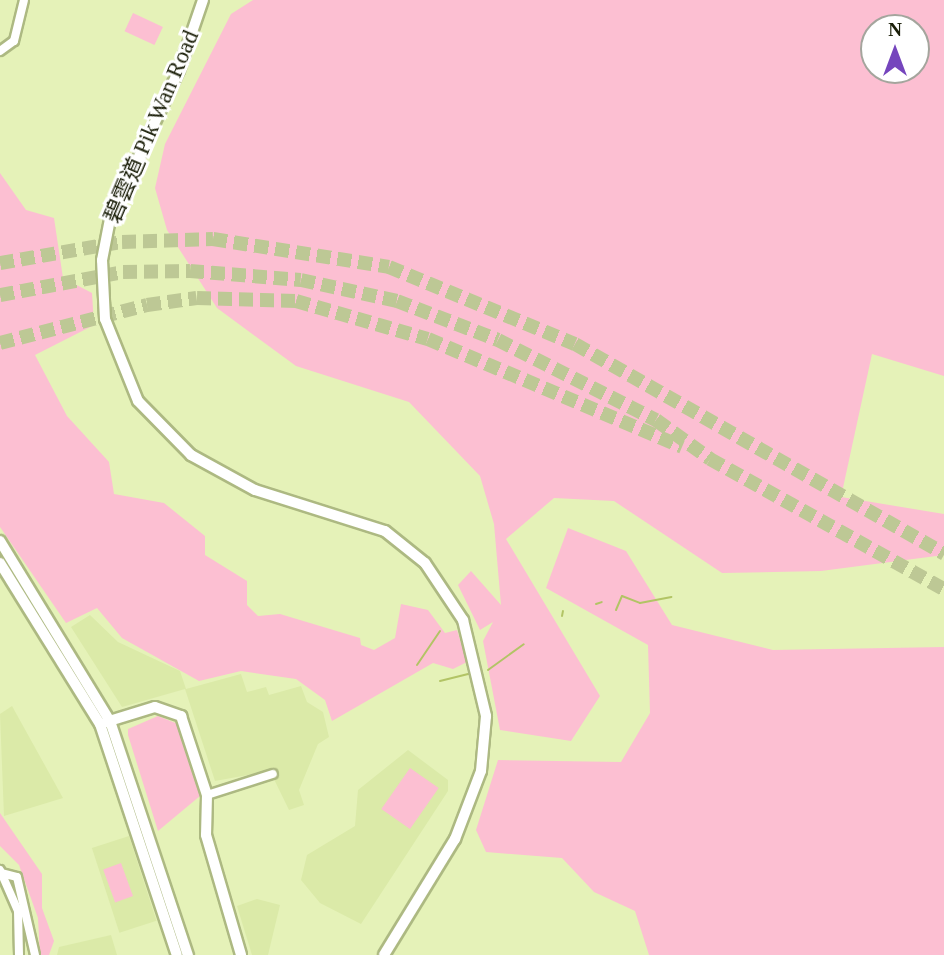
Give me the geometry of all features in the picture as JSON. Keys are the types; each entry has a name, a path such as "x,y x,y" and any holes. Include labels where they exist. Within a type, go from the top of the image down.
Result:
{"main road":[{"name":"碧雲道 Pik Wan Road","path":"203,0 179,70 120,187 105,237 104,311 126,378 153,420 213,472 363,521 404,544 442,583 469,634 483,696 485,750 469,812 384,955"},
{"path":"0,541 105,722 188,955"},
{"path":"0,564 105,722 177,955"},
{"path":"105,722 155,706 178,713 207,795 206,835 241,955"}],"street":[{"path":"0,51 14,41 24,0"},
{"path":"207,795 273,774"},
{"path":"19,955 18,911 1,872 13,871 18,880 35,955"}],"shaded area":[{"path":"253,0 944,0 944,376 872,354 841,497 944,514 944,555 821,571 722,573 614,501 554,498 506,539 600,696 571,741 500,730 483,641 493,622 480,630 458,585 471,571 501,605 494,524 480,476 409,402 296,366 217,308 167,230 155,188 165,144 231,14"},
{"path":"133,13 163,27 154,45 125,31"},
{"path":"0,173 26,210 54,218 63,278 92,293 94,325 35,355 67,416 109,462 114,494 164,503 205,536 205,555 247,581 247,605 258,616 280,614 360,638 361,645 374,650 395,638 401,604 428,610 445,633 457,630 467,662 453,669 433,663 332,721 325,700 296,679 241,671 199,681 122,638 97,608 66,623 0,527"},
{"path":"568,528 626,551 672,625 773,650 944,647 944,955 649,955 635,911 594,892 562,858 486,852 476,830 498,760 621,762 650,713 648,645 546,588"},
{"path":"90,615 118,642 180,671 186,689 241,674 247,692 266,687 269,695 301,686 307,702 323,712 329,737 318,744 299,790 304,805 289,810 270,771 215,781 185,689 122,707 71,627"},
{"path":"12,706 63,798 4,816 0,714"},
{"path":"158,716 178,724 200,796 158,831 128,729"},
{"path":"408,750 448,780 448,791 361,924 320,903 301,880 307,855 355,826 358,790"},
{"path":"410,768 439,788 410,829 381,809"},
{"path":"0,813 42,874 42,908 54,941 49,955 40,955 38,918 19,865 0,846"},
{"path":"129,836 157,921 119,933 92,848"},
{"path":"121,863 133,896 115,902 103,869"},
{"path":"257,899 280,905 268,955 252,955 237,906"},
{"path":"111,935 117,955 57,955 59,947"}],"waterway":[{"path":"616,610 622,596 640,603 671,597"},
{"path":"596,604 602,602"},
{"path":"562,616 563,611"},
{"path":"417,665 440,631"},
{"path":"488,670 524,644"},
{"path":"440,681 469,674"}],"tunnel":[{"path":"0,263 122,242 213,239 389,267 575,344 944,554"},
{"path":"0,295 123,272 190,271 301,280 397,301 498,340 656,420 710,459 944,589"},
{"path":"0,343 147,305 197,298 296,301 428,339 682,447"}]}
